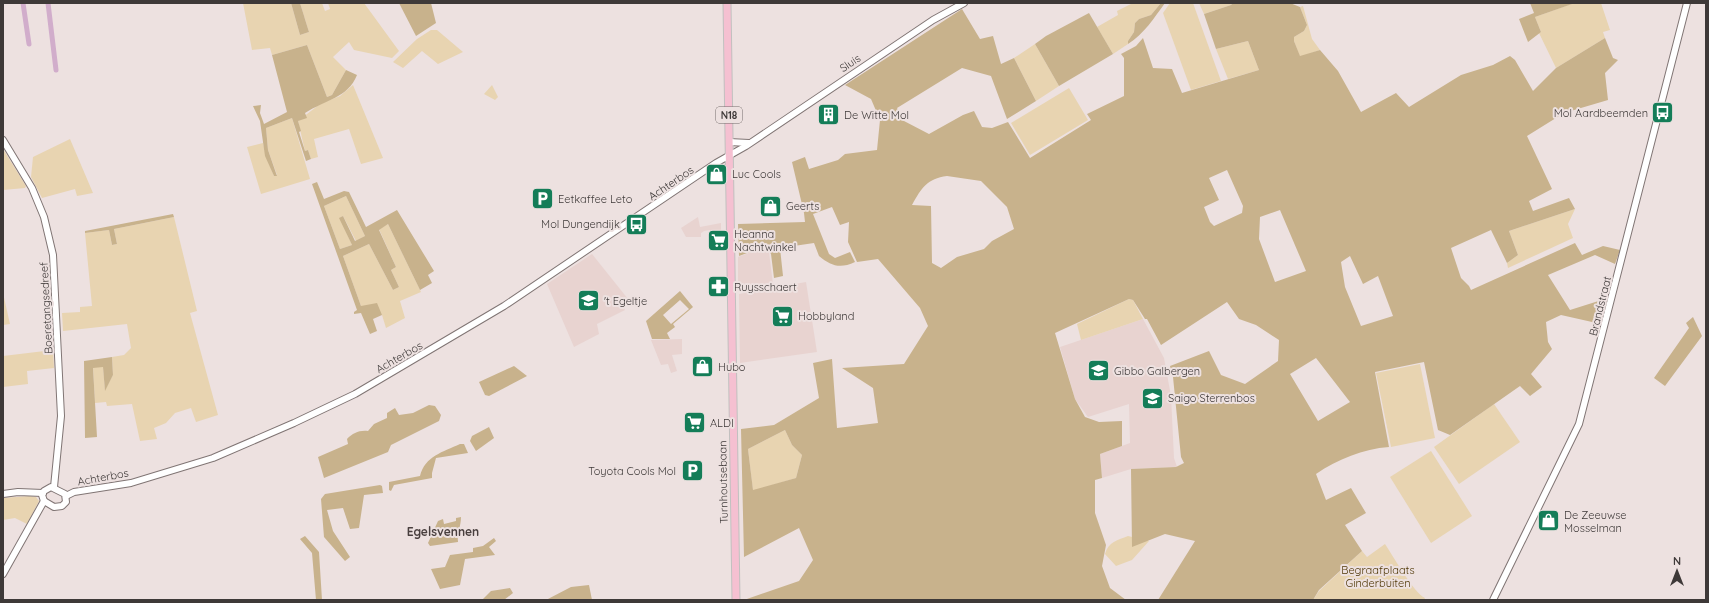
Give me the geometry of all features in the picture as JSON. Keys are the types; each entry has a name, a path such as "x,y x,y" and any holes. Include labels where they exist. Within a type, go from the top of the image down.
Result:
{"main road":[{"name":"Turnhoutsebaan","path":"727,3 736,600"}],"street":[{"name":"Sluis","path":"730,156 927,24 964,3"},
{"name":"Brandstraat","path":"1493,600 1579,424 1687,3"},
{"name":"Boeretangsedreef","path":"3,140 31,185 38,201 47,226 53,255 61,416 54,488"},
{"path":"730,142 749,143"},
{"name":"Achterbos","path":"66,496 74,492 131,483 212,458 294,423 355,394 504,306 730,156"},
{"name":"Achterbos","path":"710,168 730,170"},
{"path":"3,574 44,501 43,493 47,488 54,488"},
{"name":"Achterbos","path":"44,501 54,507 60,507 65,504 66,496 63,492 54,488"},
{"path":"3,494 18,492 43,493"}],"shaded area":[{"path":"291,3 300,3 309,32 300,35"},
{"path":"399,3 431,3 436,23 416,36"},
{"path":"1161,3 1165,3 1139,35 1128,44 1128,41 1134,32 1135,23 1139,19 1151,15"},
{"path":"1233,3 1290,3 1300,7 1307,25 1304,31 1294,37 1294,41 1300,56 1320,50 1338,71 1361,112 1396,93 1409,107 1461,75 1493,65 1510,56 1515,60 1533,91 1556,68 1605,38 1613,58 1618,60 1605,73 1608,100 1564,113 1527,136 1552,189 1529,201 1533,211 1569,198 1575,209 1509,231 1518,255 1507,263 1491,230 1451,248 1461,278 1471,290 1575,243 1582,255 1603,246 1620,250 1615,264 1595,255 1548,275 1570,310 1608,298 1601,324 1561,315 1546,322 1548,342 1552,349 1531,374 1542,387 1530,396 1520,386 1450,435 1438,430 1424,362 1375,372 1389,447 1360,452 1342,459 1316,474 1326,500 1351,488 1366,513 1345,525 1362,551 1319,590 1313,600 1158,600 1195,541 1165,534 1132,547 1131,469 1176,467 1184,463 1181,457 1173,377 1170,366 1209,351 1221,375 1245,384 1278,361 1279,340 1256,325 1239,319 1227,302 1161,345 1147,319 1145,319 1133,300 1129,299 1055,333 1075,399 1085,417 1099,422 1122,421 1122,446 1100,454 1102,478 1095,480 1095,513 1106,545 1102,566 1110,588 1126,600 744,600 799,581 813,560 799,528 744,557 741,429 774,425 819,398 813,363 832,359 837,428 878,423 873,388 842,368 904,364 928,326 920,308 878,259 857,262 848,242 849,222 840,225 832,207 813,214 829,254 835,258 850,252 855,262 840,266 832,264 819,256 814,243 780,248 783,276 774,278 771,254 766,246 739,256 738,224 805,222 792,162 805,157 809,169 838,160 845,154 877,150 880,120 871,99 845,85 962,9 980,39 993,36 1001,64 1014,58 1036,101 1007,119 991,76 962,68 897,108 904,121 929,134 963,115 974,111 982,127 992,128 1008,122 1030,158 1091,120 1087,114 1124,96 1124,58 1121,54 1136,46 1143,38 1153,68 1172,69 1182,93 1259,70 1248,41 1216,49 1204,14","holes":["1227,170 1243,206 1242,213 1214,226 1210,222 1204,207 1219,200 1209,178","947,176 981,181 1007,207 1014,229 992,241 984,249 957,257 941,268 932,263 931,206 912,205 922,189 934,179","1280,210 1306,271 1275,282 1259,239 1260,217","1350,256 1363,284 1378,276 1393,316 1361,326 1345,287 1341,262","1316,358 1350,402 1318,421 1290,374","785,430 792,445 802,455 796,478 753,490 748,449"]},
{"path":"1530,3 1572,4 1535,17 1541,32 1528,42 1519,19 1534,13"},
{"path":"1089,13 1113,54 1059,86 1035,44 1046,36"},
{"path":"307,45 327,97 332,95 346,70 357,75 353,83 342,94 305,113 307,118 298,121 301,131 299,132 305,151 308,150 311,159 306,161 292,118 266,128 268,150 277,176 274,176 265,156 260,121 253,106 261,105 260,113 264,124 287,112 272,55"},
{"path":"317,182 324,199 344,191 349,192 366,227 397,210 434,271 428,275 432,283 420,290 388,224 379,230 396,267 391,270 399,287 393,290 369,244 343,256 361,306 377,303 382,315 373,319 377,331 370,334 361,313 354,314 357,310 312,184","holes":["346,196 365,236 355,241 343,216 339,218 352,245 340,249 324,206"]},
{"path":"173,214 174,217 114,229 117,244 112,245 109,230 85,233 85,231"},
{"path":"698,217 700,227 721,223 721,231 704,231 701,233 701,237 686,237 681,228"},
{"path":"765,247 769,252 773,284 738,290 738,257"},
{"name":"'t Egeltje","path":"592,254 628,299 622,302 625,310 597,324 599,334 574,347 547,284"},
{"path":"806,282 817,352 740,363 739,294"},
{"path":"680,291 693,307 673,324 675,327 667,333 670,339 652,339 646,321","holes":["680,300 689,309 671,324 663,315"]},
{"path":"1693,317 1702,336 1665,386 1654,378 1689,328 1686,323"},
{"path":"1143,319 1164,358 1171,396 1174,458 1177,467 1131,469 1102,478 1100,454 1130,443 1129,404 1088,417 1075,399 1060,347"},
{"path":"682,339 682,354 672,355 677,371 671,373 668,364 661,365 651,340"},
{"path":"112,357 113,375 105,391 103,367 93,368 97,437 85,438 84,361"},
{"path":"514,366 527,376 489,396 485,395 479,382"},
{"path":"429,405 435,406 441,415 439,421 391,445 388,452 324,478 318,457 348,444 347,439 352,435 356,432 368,431 374,424 387,418 387,413 395,408 399,415 413,413"},
{"path":"489,427 494,438 476,451 470,441 472,436"},
{"path":"460,444 464,444 468,453 436,458 432,478 394,485 391,491 389,490 389,482 420,476 422,469 430,459 441,452"},
{"path":"380,485 382,486 383,493 364,495 359,528 350,529 343,508 327,510 333,531 350,557 345,561 324,537 321,499 325,494"},
{"path":"461,517 458,542 430,546 428,543 438,521 443,519 444,524 456,521 456,518"},
{"path":"305,536 319,552 322,600 316,600 312,553 300,539"},
{"path":"494,538 496,541 489,547 495,555 465,559 460,585 440,589 431,569 445,567 450,555 473,552 473,548 483,546"},
{"path":"589,585 592,600 546,600 571,587"},
{"path":"510,588 513,593 504,600 482,600 491,591"}],"green space":[{"path":"243,3 291,3 300,35 309,32 300,3 322,3 325,11 330,9 328,3 364,3 399,51 392,58 354,50 349,42 333,57 346,70 332,95 327,97 307,45 272,55 270,48 252,50"},
{"path":"1133,3 1161,3 1151,15 1139,19 1135,23 1134,32 1128,41 1128,44 1113,54 1097,27 1118,15 1117,11"},
{"path":"1170,3 1193,3 1221,81 1191,90 1163,13"},
{"path":"1199,3 1233,3 1204,14"},
{"path":"1574,3 1601,3 1610,30 1603,32 1605,38 1556,68 1539,33 1541,32 1535,17"},
{"path":"1303,6 1312,39 1320,50 1300,57 1294,37 1304,31 1307,25 1300,7"},
{"path":"431,30 437,30 463,52 438,64 422,51 403,68 393,62 417,39"},
{"path":"1248,41 1259,70 1228,79 1216,49"},
{"path":"1035,44 1059,86 1036,101 1014,58"},
{"path":"353,85 383,158 361,164 349,129 314,139 318,157 311,159 308,150 305,151 298,121 320,104 340,96"},
{"path":"492,85 498,97 495,100 484,94"},
{"path":"1069,88 1088,120 1030,155 1011,123"},
{"path":"292,118 310,179 261,194 247,147 263,143 266,156 274,176 277,175 268,150 266,128"},
{"path":"70,139 93,193 77,196 75,189 42,198 31,177 33,157"},
{"path":"3,149 26,186 25,188 3,190"},
{"path":"346,196 365,236 356,241 343,216 340,218 352,245 340,249 324,206"},
{"path":"1575,209 1568,224 1573,238 1508,268 1507,263 1518,255 1509,231"},
{"path":"174,217 197,311 190,313 218,415 196,422 191,408 175,413 166,423 154,428 157,439 140,441 132,404 107,406 106,402 95,403 93,367 103,366 105,390 113,375 112,357 124,355 131,348 127,324 63,331 62,313 80,312 80,307 92,306 85,233 109,230 112,245 117,244 114,229"},
{"path":"388,224 421,292 400,301 405,318 386,328 382,315 361,306 343,256 369,244 393,290 399,287 391,270 396,267 379,229"},
{"path":"3,293 10,324 3,325"},
{"path":"1129,299 1133,300 1143,319 1081,340 1077,324"},
{"path":"53,350 54,368 27,371 28,384 3,387 3,356"},
{"path":"1420,364 1435,438 1391,447 1376,373"},
{"path":"1494,404 1520,442 1459,484 1434,447"},
{"path":"785,430 792,445 802,455 796,478 753,491 748,449"},
{"path":"1431,451 1472,516 1431,543 1390,477"},
{"path":"29,496 36,497 39,501 27,524 15,518 3,520 3,498"},
{"path":"1128,536 1149,541 1132,560 1116,566 1105,554 1106,550 1117,540"},
{"name":"Begraafplaats Ginderbuiten","path":"1385,544 1415,589 1425,598 1424,600 1313,600 1319,591 1362,551 1367,557"}],"waterway":[{"path":"23,3 29,44"},
{"path":"48,3 56,70"}],"place":[{"name":"Mol Aardbeemden","path":"1663,113"},
{"name":"De Witte Mol","path":"829,115"},
{"name":"Luc Cools","path":"716,174"},
{"name":"Eetkaffee Leto","path":"543,199"},
{"name":"Geerts","path":"770,206"},
{"name":"Mol Dungendijk","path":"636,224"},
{"name":"Heanna Nachtwinkel","path":"718,240"},
{"name":"Ruysschaert","path":"718,287"},
{"name":"'t Egeltje","path":"589,301"},
{"name":"Hobbyland","path":"782,316"},
{"name":"Hubo","path":"703,367"},
{"name":"Gibbo Galbergen","path":"1099,371"},
{"name":"Saigo Sterrenbos","path":"1152,398"},
{"name":"ALDI","path":"695,423"},
{"name":"Toyota Cools Mol","path":"692,471"},
{"name":"De Zeeuwse Mosselman","path":"1549,521"}],"district":[{"name":"Egelsvennen","path":"443,531"}]}
